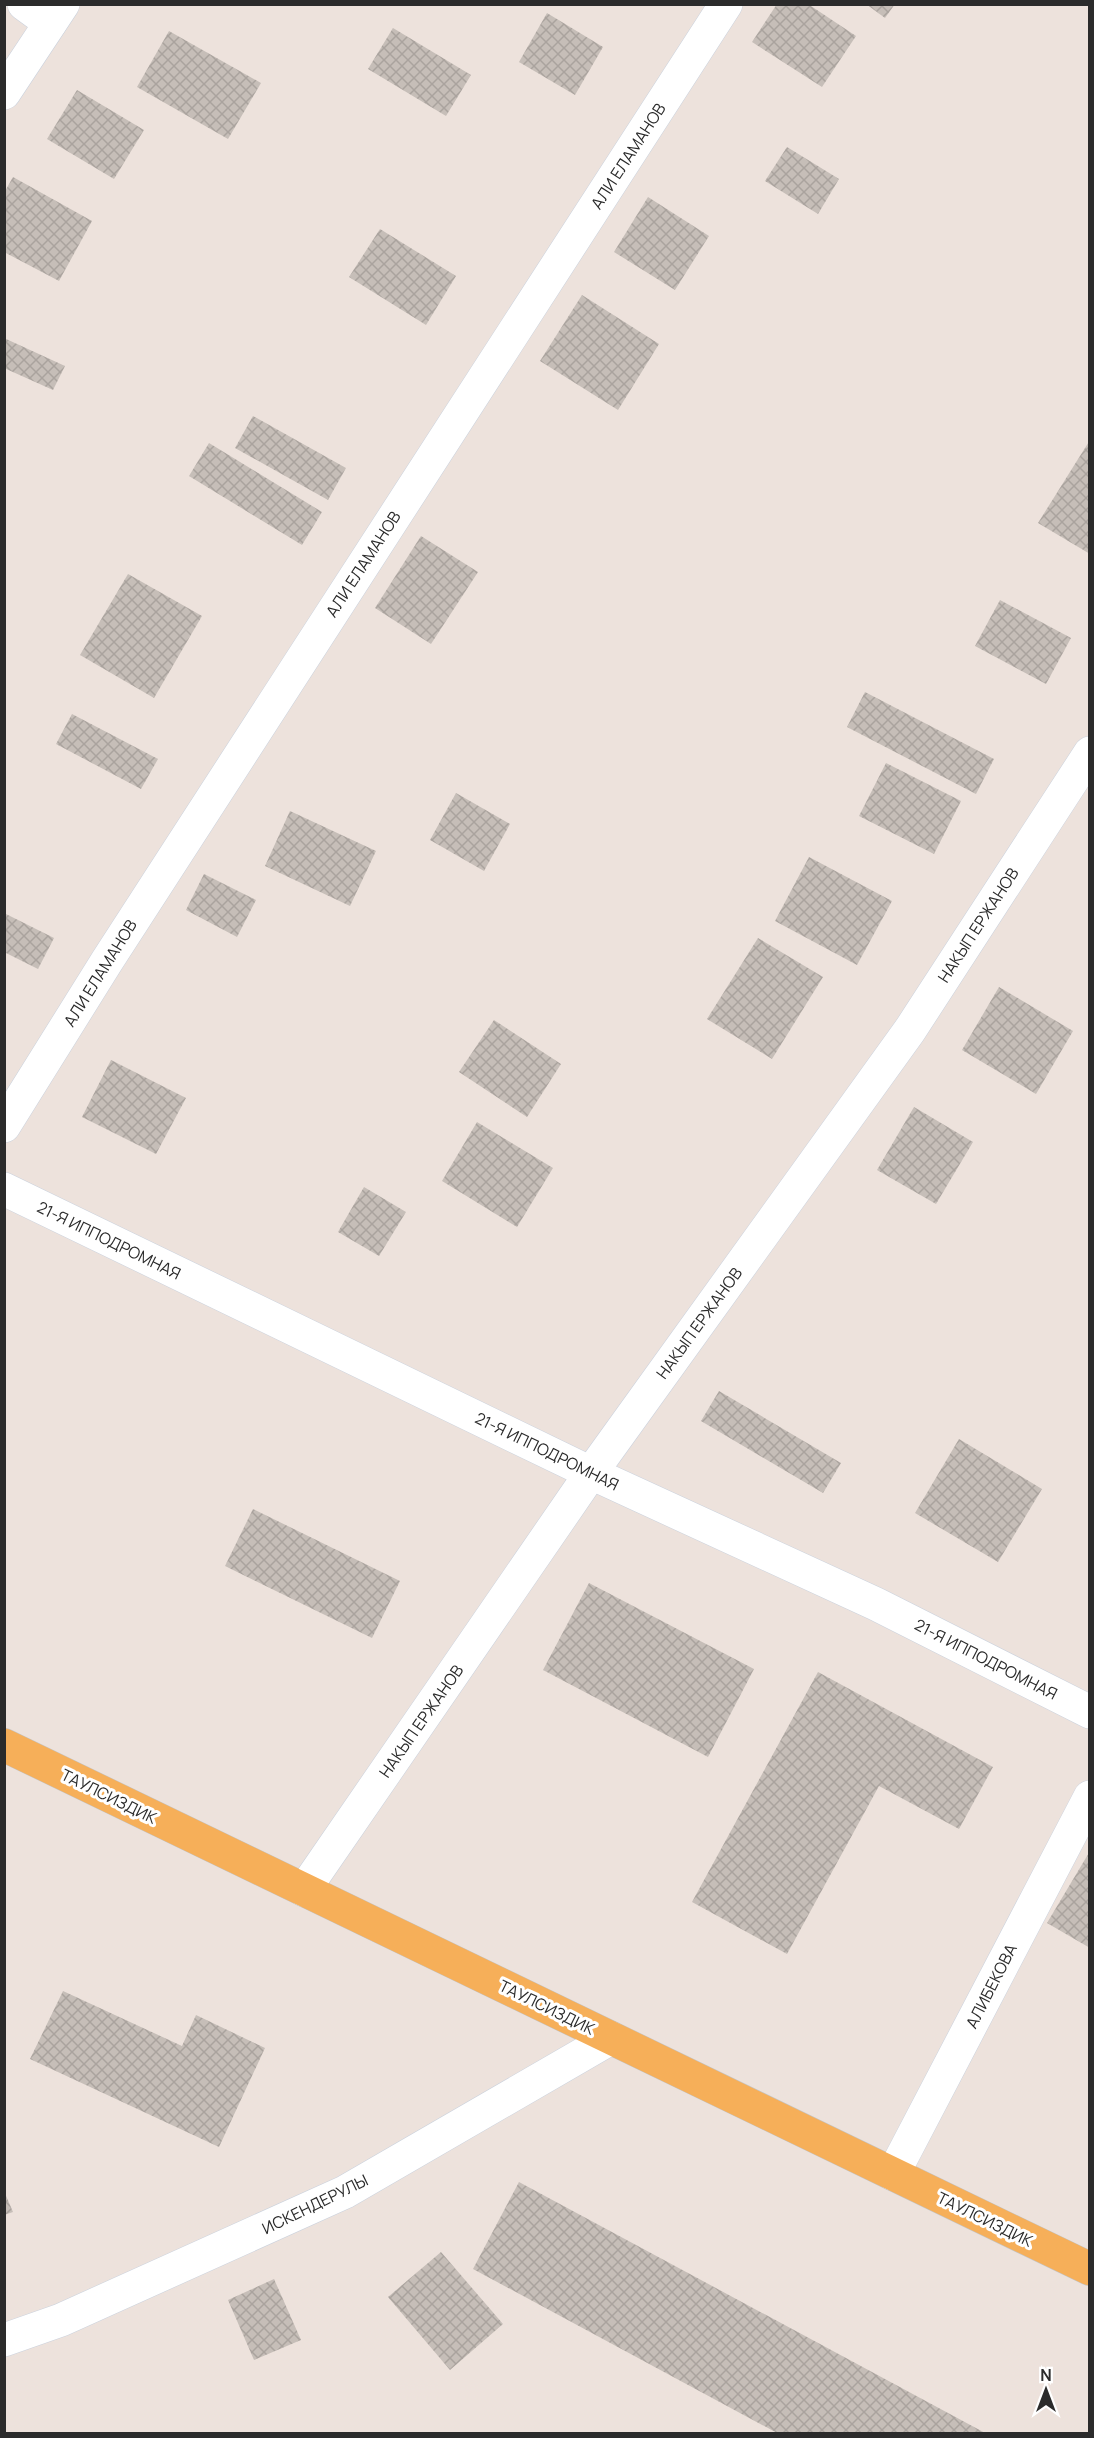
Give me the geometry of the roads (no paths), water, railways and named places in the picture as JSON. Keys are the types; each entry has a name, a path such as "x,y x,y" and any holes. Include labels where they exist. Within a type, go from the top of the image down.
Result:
{"main road":[{"name":"ТАУЛСИЗДИК","path":"4,1745 1089,2269"}],"street":[{"path":"4,93 57,14 24,4"},
{"name":"АЛИ ЕЛАМАНОВ","path":"4,1126 107,961 726,4"},
{"name":"НАКЫП ЕРЖАНОВ","path":"304,1890 591,1473 910,1030 1089,753"},
{"name":"21-Я ИППОДРОМНАЯ","path":"4,1189 591,1473 876,1604 1089,1712"},
{"name":"АЛИБЕКОВА","path":"893,2174 1089,1797"},
{"name":"ИСКЕНДЕРУЛЫ","path":"4,2340 61,2320 345,2192 611,2038"}]}
